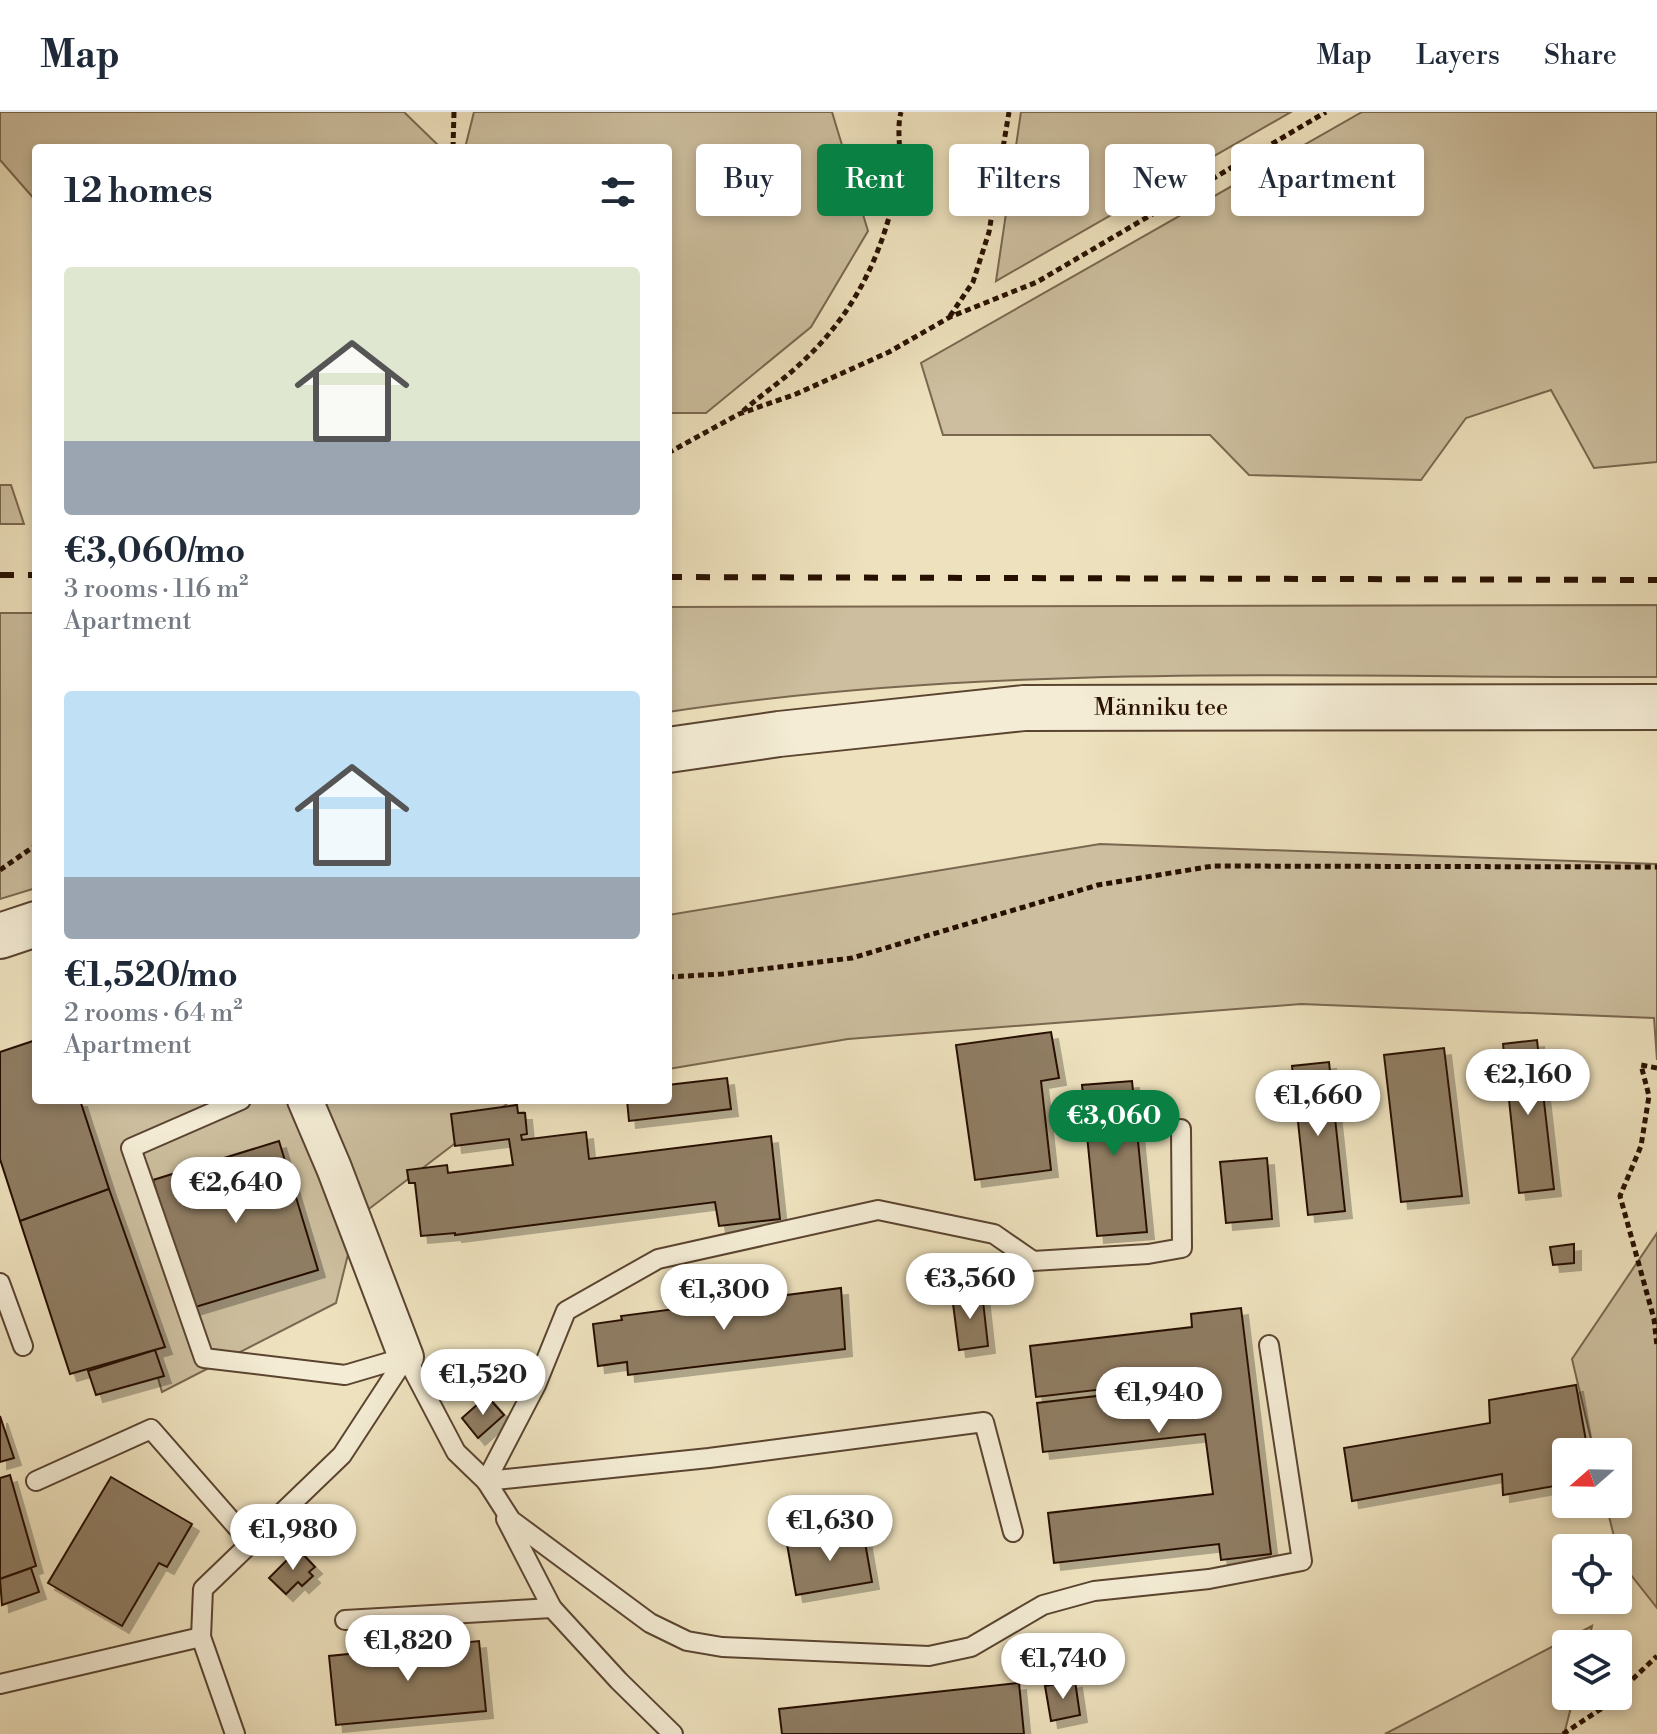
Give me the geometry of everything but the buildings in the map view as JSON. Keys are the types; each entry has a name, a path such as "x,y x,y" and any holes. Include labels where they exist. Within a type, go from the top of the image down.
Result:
{"street":[{"name":"Männiku tee","path":"672,749 779,734 1024,708 1657,707"},
{"path":"0,936 32,925"},
{"path":"307,1104 406,1357"}],"lane":[{"path":"232,1104 131,1148 204,1358 345,1375 406,1357"},
{"path":"486,1481 536,1385 566,1311 658,1259 878,1210 994,1234 1033,1261 1148,1254 1182,1248 1181,1129"},
{"path":"0,1283 23,1346"},
{"path":"406,1357 456,1452 486,1481 511,1520 650,1623 687,1641 722,1647 929,1656 971,1647 1043,1605 1094,1591 1209,1579 1302,1561 1269,1345"},
{"path":"235,1734 201,1637 203,1589 342,1455 406,1357"},
{"path":"486,1481 709,1458 984,1422 1013,1532"},
{"path":"36,1481 151,1429 250,1542"},
{"path":"486,1481 552,1608 673,1734"},
{"path":"345,1620 552,1608"},
{"path":"0,1684 201,1637"}],"path":[{"path":"453,144 454,112"},
{"path":"739,414 801,364 850,307 868,276 880,249 899,173 902,145 898,122 901,112"},
{"path":"950,317 973,282 989,232 1009,112"},
{"path":"672,451 739,414 796,394 889,352 950,317 1037,282 1326,112"},
{"path":"0,870 32,848"},
{"path":"672,977 722,974 852,958 1098,885 1213,866 1657,867"},
{"path":"1657,1068 1641,1065 1649,1096 1641,1146 1620,1196 1654,1319 1657,1346"},
{"path":"1632,1680 1657,1656"},
{"path":"1563,1734 1599,1710"}],"shaded area":[{"path":"0,112 404,112 437,144 32,144 32,196 0,160"},
{"path":"474,112 832,112 842,144 817,144 817,216 863,216 868,231 811,327 706,413 672,413 672,144 466,144"},
{"path":"1021,112 1291,112 1215,156 1215,144 1105,144 1105,216 1109,216 996,281 1006,216 1089,216 1089,144 1016,144"},
{"path":"1362,112 1657,112 1657,462 1594,468 1551,390 1466,418 1421,480 1249,475 1210,435 943,435 921,363 1179,216 1215,216 1215,196 1231,187 1231,216 1424,216 1424,144 1306,144"},
{"path":"0,485 11,485 24,524 0,524"},
{"path":"1657,605 1657,677 1286,675 1038,679 791,696 672,711 672,607"},
{"path":"0,613 32,613 32,889 0,899"},
{"path":"1100,844 1657,864 1657,1060 1654,1018 1301,1004 848,1039 672,1068 672,914"},
{"path":"80,1104 507,1104 357,1218 336,1303 162,1392"},
{"path":"1657,1233 1657,1608 1632,1576 1632,1534 1613,1534 1609,1518 1632,1518 1632,1438 1591,1438 1572,1359"},
{"path":"1552,1647 1552,1710 1570,1710 1564,1734 1385,1734"}],"railway":[{"path":"0,575 32,575"},
{"path":"672,577 1657,580"}]}
